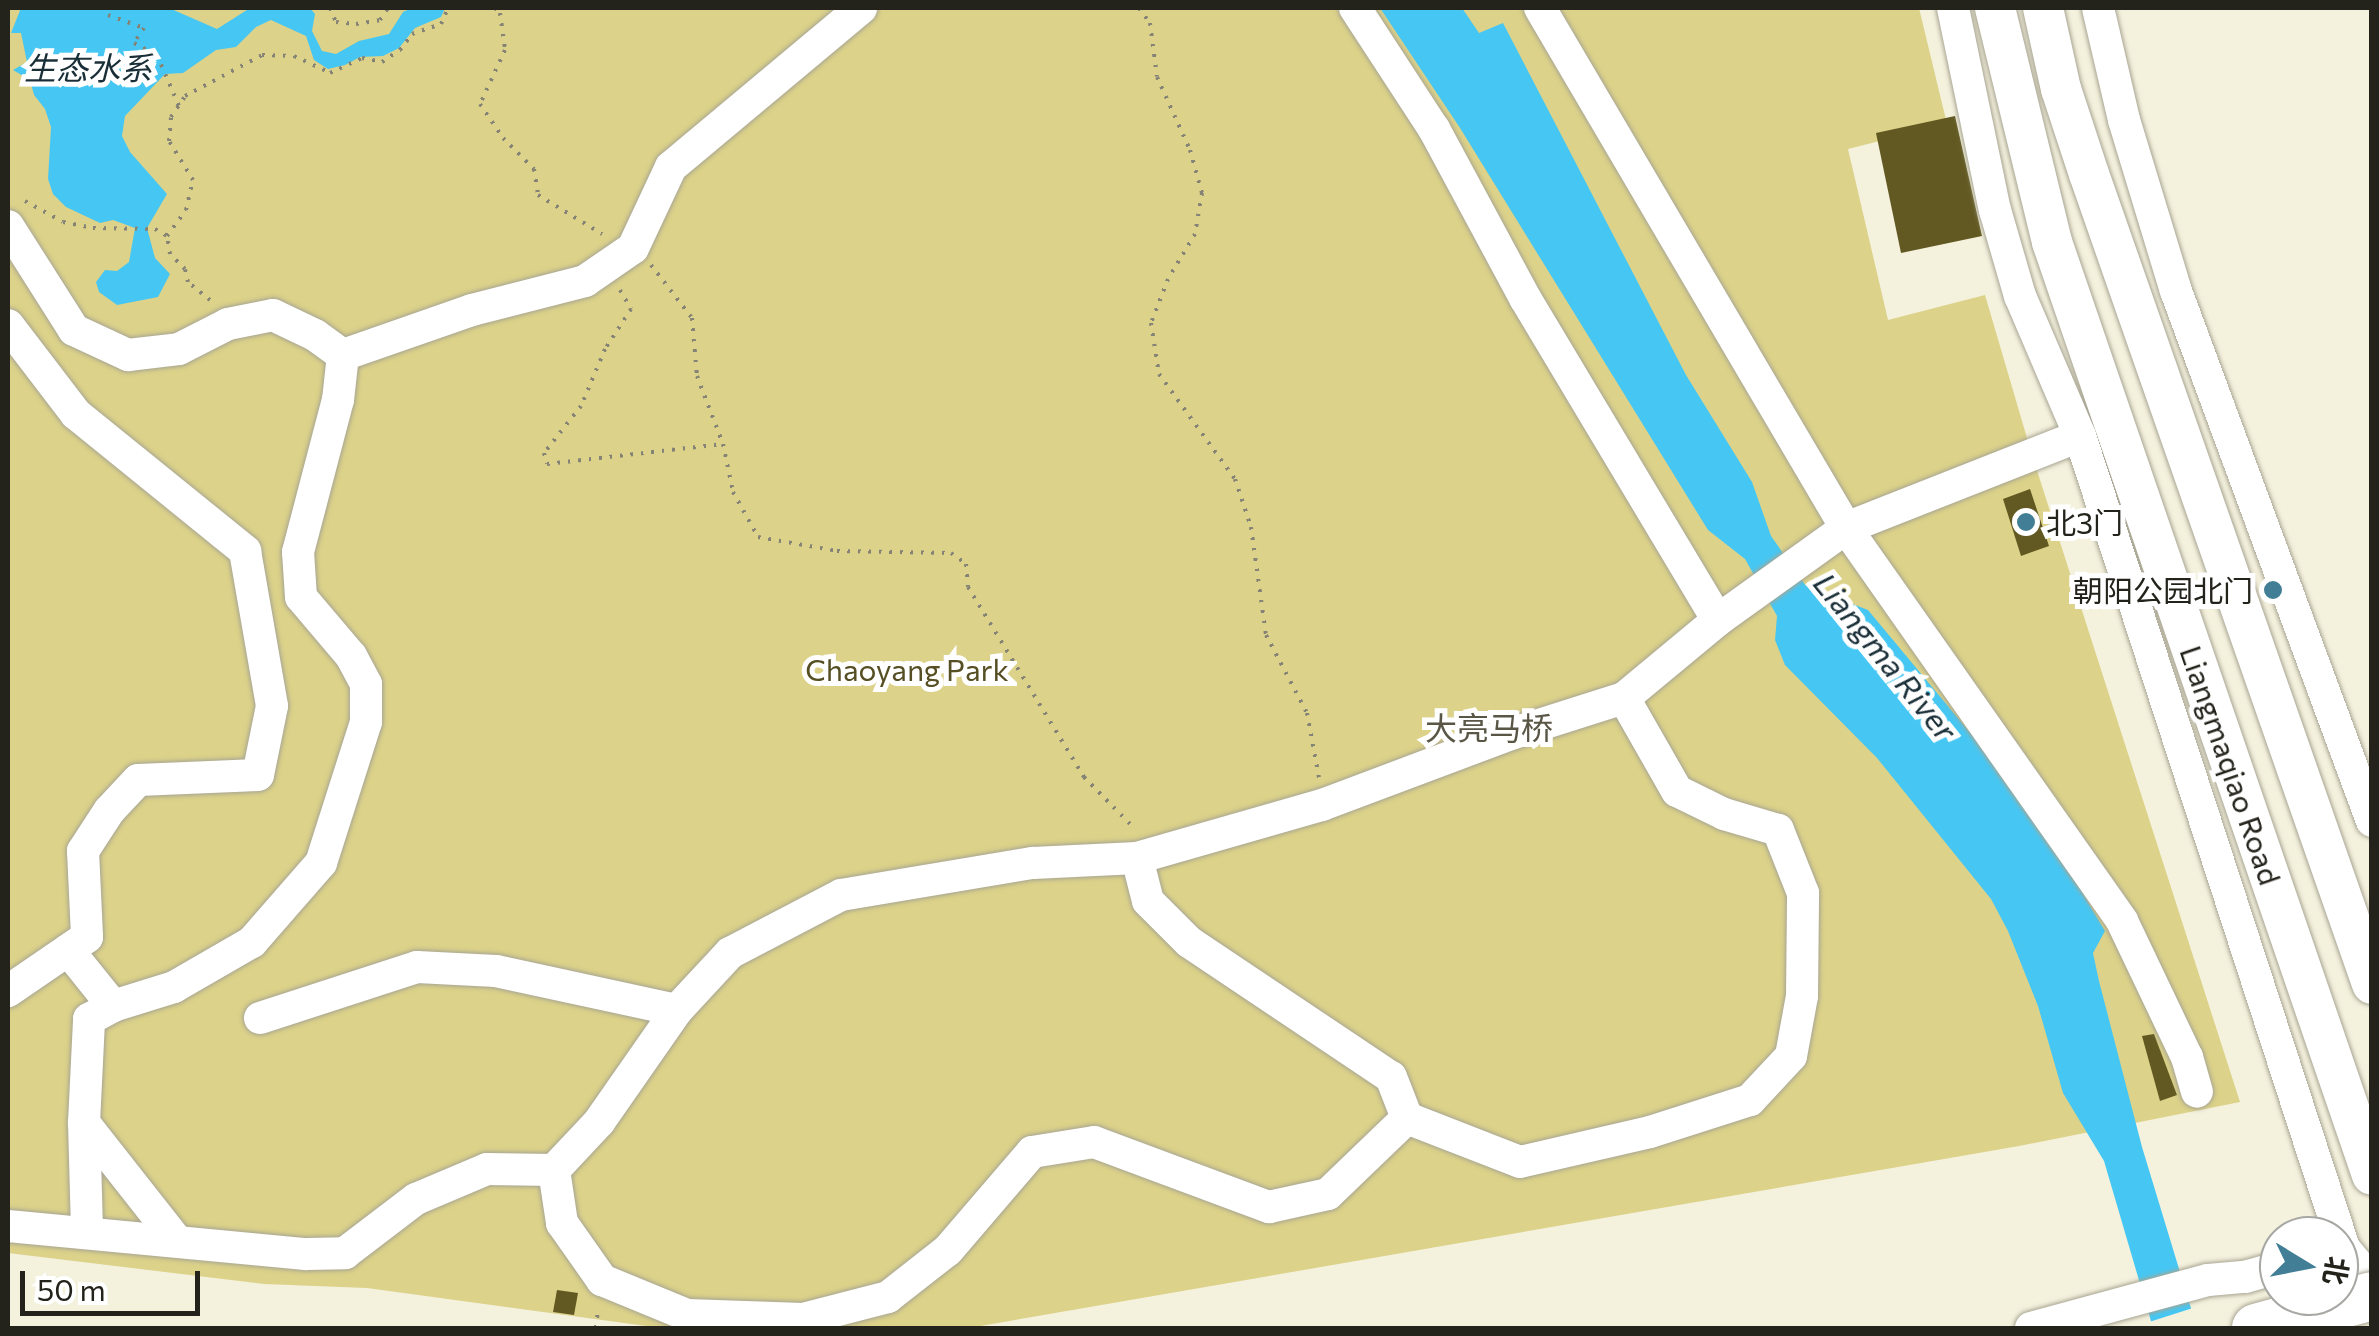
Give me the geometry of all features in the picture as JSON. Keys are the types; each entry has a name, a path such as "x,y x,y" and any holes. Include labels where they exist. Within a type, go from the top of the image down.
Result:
{"highway":[{"path":"2256,1328 2372,1296"}],"main road":[{"name":"Liangmaqiao Road","path":"1995,8 2052,242 2372,1175"},
{"name":"Liangmaqiao Road","path":"2043,8 2061,88 2088,174 2372,984"}],"street":[{"path":"343,356 472,310 585,281 606,267 633,248 670,167 861,8"},
{"path":"1355,8 1434,129 1524,298 1611,435 1718,620"},
{"path":"1540,8 1846,528 2122,921 2186,1057 2197,1092"},
{"path":"1953,8 1995,210 2015,279 2080,436 2342,1216"},
{"path":"2098,8 2130,138 2176,290 2372,821"},
{"path":"13,214 74,330 128,355 179,349 228,324 273,316 314,334 343,356"},
{"path":"8,325 76,414 245,550 272,706 258,775 138,780 108,811 82,850 87,937 8,991"},
{"path":"87,1230 84,1123 89,1019 113,1006 174,987 252,942 321,863 366,722 366,684 351,656 301,598 298,552 338,400 343,356"},
{"path":"8,1226 87,1230 306,1254 345,1253 416,1199 487,1170 554,1170 599,1122 677,1010 730,953 842,896 1033,863 1137,858 1322,805 1514,733 1624,698 1718,620 1846,528 2080,436"},
{"path":"2126,578 2206,693"},
{"path":"1137,858 1148,901 1189,942 1391,1076 1407,1118 1520,1162 1650,1132 1750,1100 1791,1056 1802,996 1803,893 1778,830 1724,814 1677,791 1624,698"},
{"path":"68,950 113,1006"},
{"path":"260,1018 417,967 496,971 677,1010"},
{"path":"554,1170 562,1223 602,1280 688,1315 803,1319 888,1297 948,1250 1032,1152 1094,1142 1269,1208 1328,1194 1407,1118"},
{"path":"84,1123 176,1240"},
{"path":"2359,1258 2372,1282"},
{"path":"2031,1328 2208,1280 2259,1273"},
{"path":"2245,1277 2281,1315 2286,1328"}],"path":[{"path":"108,8 108,15 144,28 134,43 157,55 179,106"},
{"path":"330,8 336,22 356,24 380,20 388,8"},
{"path":"228,324 213,302 188,282 186,269 170,254 167,236 186,210 193,180 169,141 171,116 184,96 262,55 294,56 330,73 362,58 382,62 400,50 412,34 441,24 448,8"},
{"path":"1138,8 1150,22 1157,77 1190,150 1202,193 1195,234 1168,279 1151,323 1159,374 1235,479 1252,527 1266,636 1307,713 1322,805"},
{"path":"13,214 28,201 63,222 93,228 155,229 167,236"},
{"path":"606,267 632,309 604,349 581,406 544,453 547,464 723,444"},
{"path":"758,536 837,552 951,553 966,564 968,587 1084,778 1135,829 1137,858"}],"green space":[{"name":"Chaoyang Park","path":"8,8 1919,8 1947,124 1848,149 1888,320 1985,295 2032,455 2240,1102 2019,1146 969,1328 661,1328 367,1288 264,1284 8,1253"}],"water":[{"name":"生态水系","path":"21,8 169,8 217,29 250,8 310,8 315,14 312,31 322,51 336,54 359,41 389,34 403,12 412,8 445,8 441,17 415,28 399,48 383,56 360,57 345,65 328,69 314,60 306,36 271,20 256,27 236,47 216,50 183,73 165,74 125,116 122,136 130,152 167,194 147,228 155,258 170,274 158,297 117,305 99,292 96,282 105,270 117,271 129,262 135,228 113,220 100,223 66,207 53,194 48,179 51,127 30,80 13,70 27,62 21,33 11,33"},
{"name":"Liangma River","path":"1380,8 1462,8 1479,33 1503,23 1686,375 1752,482 1771,536 1806,586 1868,610 2032,807 2105,931 2093,953 2099,981 2142,1147 2197,1328 2153,1328 2104,1161 2063,1093 2038,1006 1991,899 1877,758 1785,665 1775,640 1777,616 1745,559 1708,530 1460,128"}],"pier":[{"path":"2196,1307 2202,1328 2148,1328 2146,1323"}],"building":[{"path":"1955,116 1982,236 1901,253 1876,133"},
{"name":"北3门","path":"2030,489 2049,546 2021,556 2003,499"},
{"path":"2154,1034 2177,1095 2160,1101 2142,1036"},
{"path":"557,1290 578,1293 574,1315 553,1312"}],"place":[{"name":"北3门","path":"2026,522"},
{"name":"朝阳公园北门","path":"2273,590"}],"district":[{"name":"大亮马桥","path":"1489,727"}]}
